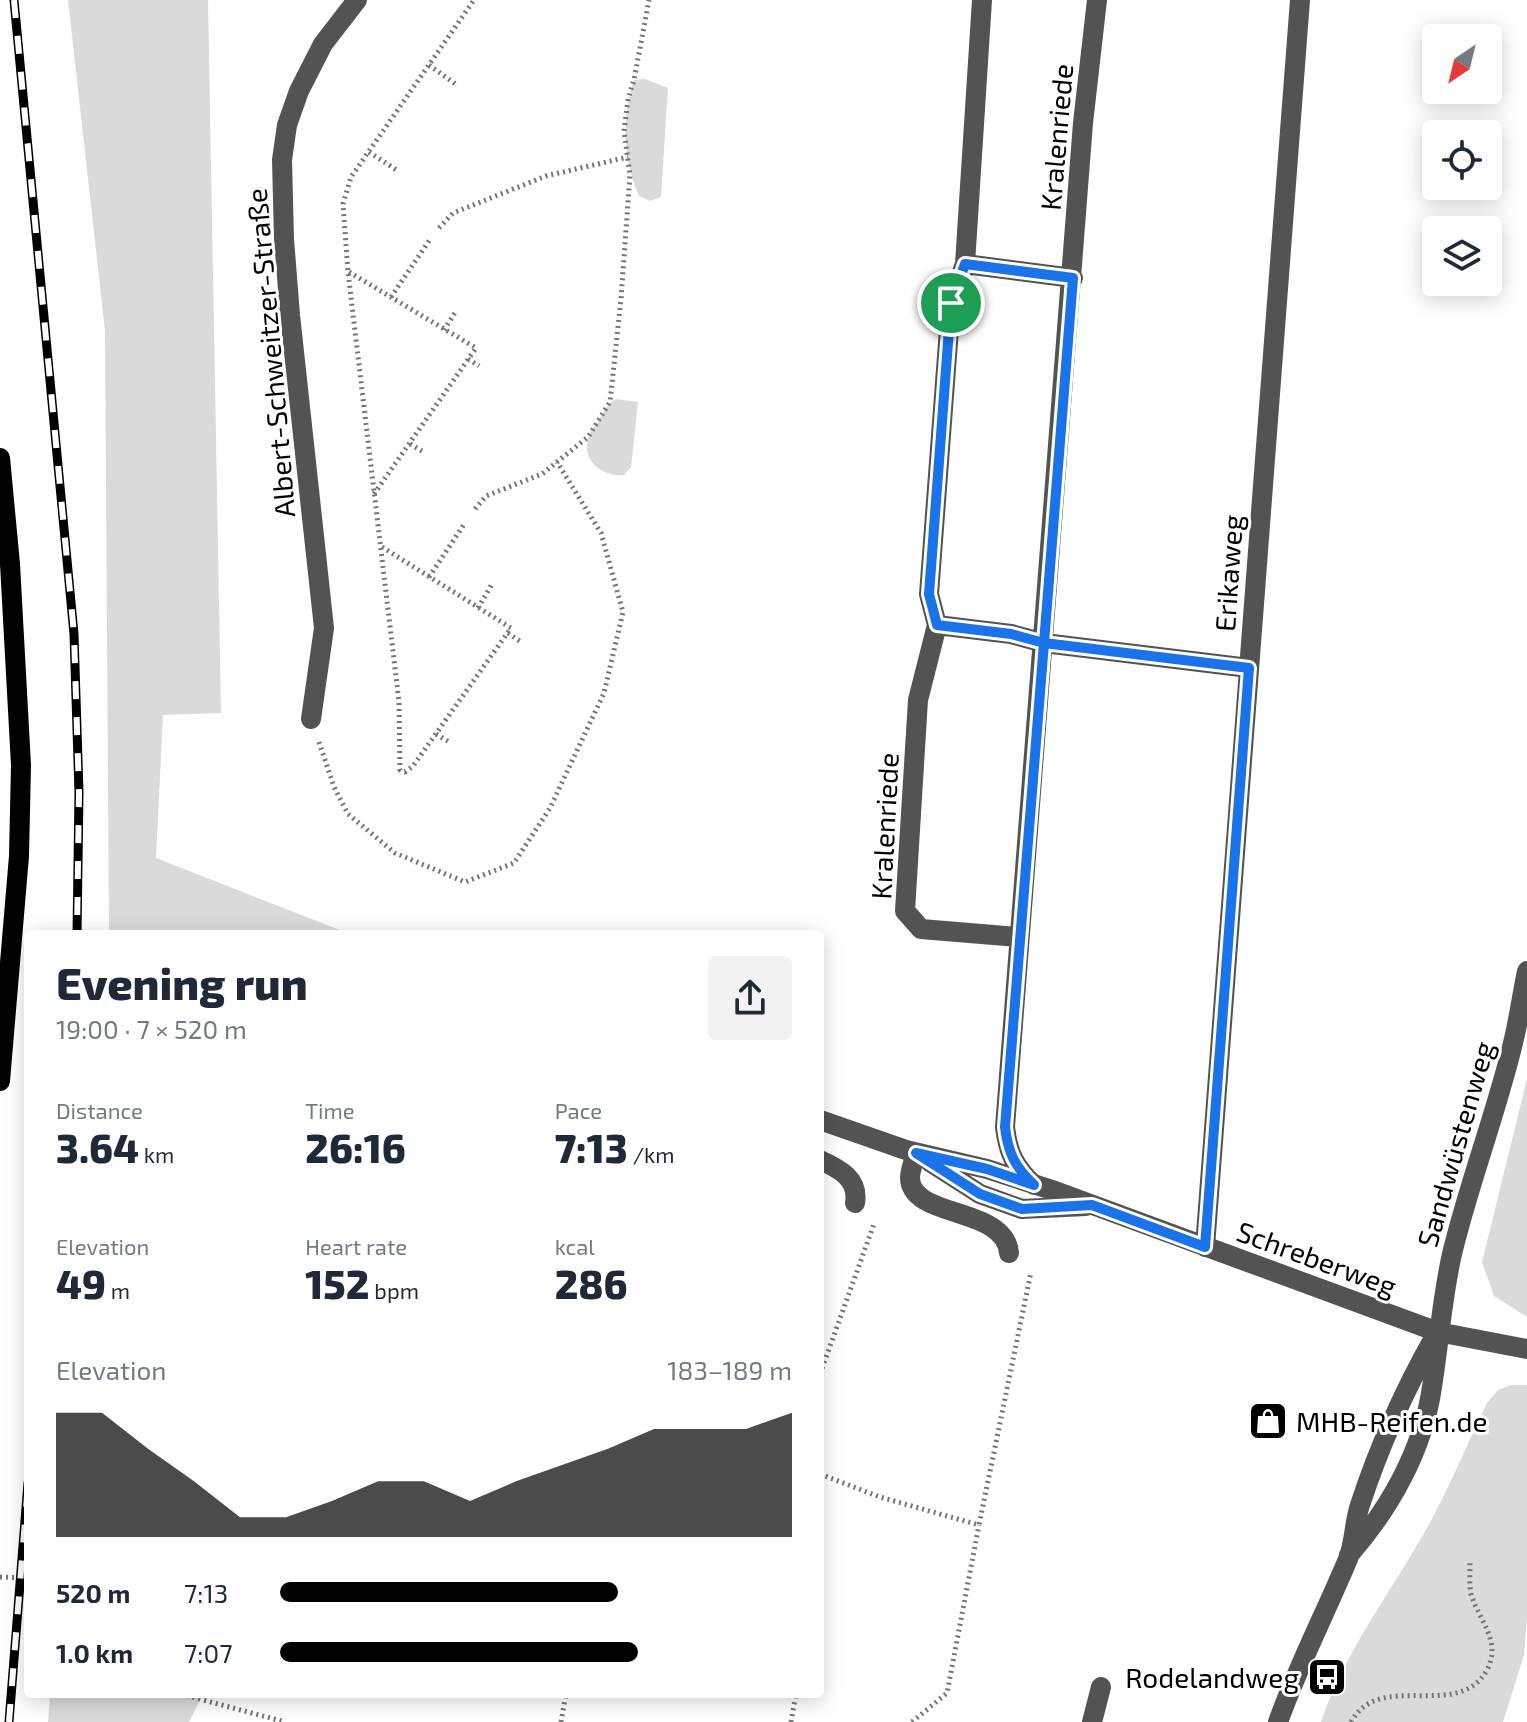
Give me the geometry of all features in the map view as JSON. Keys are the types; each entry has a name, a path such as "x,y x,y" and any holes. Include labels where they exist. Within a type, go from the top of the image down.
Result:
{"main road":[{"path":"0,458 10,564 21,765 19,856 0,1081"}],"street":[{"name":"Albert-Schweitzer-Straße","path":"311,719 324,628 290,315 282,160 287,125 299,91 323,44 357,0"},
{"name":"Kralenriede","path":"982,0 965,264 951,303 929,594 937,625 918,700 905,911 921,929 1018,937"},
{"name":"Kralenriede","path":"1034,1185 1017,1168 1007,1148 1005,1127 1083,123 1097,0"},
{"name":"Erikaweg","path":"1205,1247 1300,0"},
{"path":"965,264 1073,278"},
{"path":"937,625 1011,634 1044,643 1249,668"},
{"name":"Sandwüstenweg","path":"1349,1555 1376,1524 1395,1493 1424,1421 1452,1255 1513,1043 1527,971"},
{"name":"Schreberweg","path":"824,1121 916,1153 987,1169 1034,1185 1438,1332 1527,1349"},
{"path":"916,1153 910,1178 914,1192 928,1201 998,1230 1008,1242 1009,1253"},
{"name":"Schreberweg","path":"916,1153 980,1194 1022,1209 1092,1205"},
{"path":"824,1162 838,1168 853,1181 857,1194 855,1203"},
{"path":"1278,1722 1349,1555 1358,1508 1382,1445 1409,1383 1438,1332"},
{"path":"1092,1722 1101,1687"}],"path":[{"path":"382,547 511,628 413,766 405,772 400,770 399,702 348,272 343,204 351,177 474,0"},
{"path":"475,509 486,496 542,474 588,437 610,402 630,175 624,131 649,0"},
{"path":"429,65 457,85"},
{"path":"369,152 398,171"},
{"path":"439,228 453,213 546,176 628,157"},
{"path":"391,297 431,238"},
{"path":"348,272 476,348 374,495"},
{"path":"444,330 456,311"},
{"path":"468,359 479,366"},
{"path":"410,444 422,451"},
{"path":"311,719 334,787 348,814 395,853 465,882 514,863 550,808 604,693 623,612 601,533 557,462"},
{"path":"429,577 465,523"},
{"path":"478,608 492,584"},
{"path":"508,633 521,642"},
{"path":"436,734 451,743"},
{"path":"824,1363 876,1219"},
{"path":"912,1722 947,1693 1032,1264"},
{"path":"824,1476 880,1497 979,1525"},
{"path":"1351,1722 1356,1713 1382,1697 1443,1698 1469,1691 1487,1669 1493,1642 1471,1593 1470,1563"},
{"path":"0,1577 24,1578"},
{"path":"196,1698 285,1722"},
{"path":"561,1722 565,1698"},
{"path":"791,1722 795,1698"}],"shaded area":[{"path":"68,0 208,0 221,713 163,715 156,858 340,930 109,930 105,331"},
{"path":"645,79 668,88 661,197 650,201 639,196 630,168 626,139 627,109 634,80"},
{"path":"616,399 638,402 631,467 624,475 600,470 587,452 590,433 608,405"},
{"path":"1527,1079 1527,1317 1494,1296 1482,1262"},
{"path":"1511,1385 1527,1385 1527,1617 1524,1655 1503,1722 1321,1722 1358,1642 1434,1515 1487,1403 1498,1390"},
{"path":"50,1698 201,1698 189,1722 48,1722"}],"railway":[{"path":"14,0 74,634 79,793 77,930"},
{"path":"9,1722 24,1533"}],"place":[{"name":"MHB-Reifen.de","path":"1268,1421"},
{"name":"Rodelandweg","path":"1327,1677"}],"route":[{"path":"951,303 929,594 937,625 1011,634 1044,643 1005,1127 1007,1148 1017,1168 1034,1185 987,1169 916,1153 980,1194 1022,1209 1092,1205 1205,1247 1249,668 1044,643 1073,278 965,264 951,303"}]}
